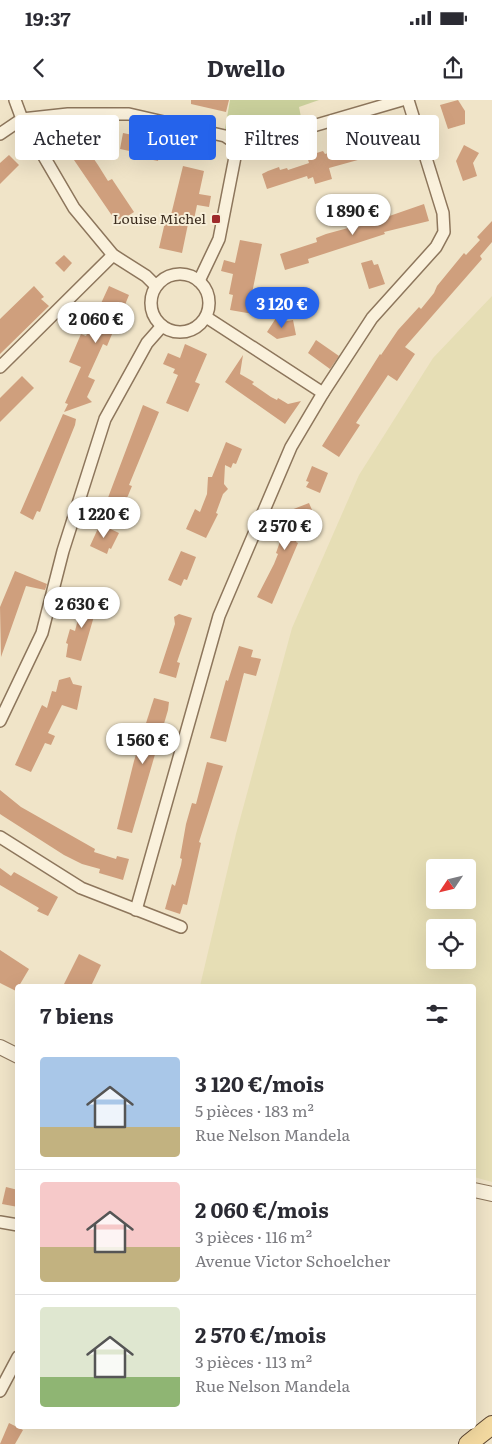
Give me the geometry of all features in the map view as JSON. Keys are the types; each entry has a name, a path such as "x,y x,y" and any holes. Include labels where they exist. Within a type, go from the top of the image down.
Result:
{"main road":[{"path":"468,1444 492,1425"}],"street":[{"path":"15,100 21,115"},
{"path":"317,125 402,100"},
{"path":"136,910 219,616 291,447 323,393 372,318 436,247 444,232 443,213 408,100"},
{"path":"59,115 129,114 226,137"},
{"path":"0,134 15,124"},
{"path":"46,160 74,208 113,255 146,276 156,286"},
{"path":"199,281 218,239 233,160"},
{"path":"0,367 113,255"},
{"path":"182,274 199,281 209,298 206,317 199,325 181,332 162,326 152,312 151,303 156,286 163,279 182,274"},
{"path":"206,317 323,393"},
{"path":"0,721 42,633 63,551 106,419 147,343 162,326"},
{"path":"0,837 81,888 181,927"},
{"path":"0,1048 15,1055"},
{"path":"476,1190 492,1194"},
{"path":"0,1222 15,1224"},
{"path":"0,1391 4,1377 15,1361"}],"shaded area":[{"path":"492,296 492,1182 476,1178 476,984 200,984 236,834 292,628 359,475 433,358"}],"green space":[{"path":"230,100 319,100 299,107 301,115 227,115"}],"building":[{"path":"191,100 229,100 226,112 191,104"},
{"path":"458,100 465,111 465,124 448,129 440,105"},
{"path":"123,133 129,134 129,151 120,149"},
{"path":"464,145 479,153 473,163 477,176 463,181 456,161"},
{"path":"323,151 325,154 327,153 327,160 358,160 329,168 332,179 315,184 313,177 308,179 307,176 267,189 262,174 279,167 280,170 287,168 288,170 309,163 308,160 317,160 317,153"},
{"path":"9,155 19,165 0,184 0,163"},
{"path":"74,160 95,160 108,181 112,179 134,212 117,223"},
{"path":"183,166 204,171 199,194 211,196 209,207 197,205 193,224 188,224 182,253 159,248 166,218 170,219"},
{"path":"424,204 429,221 384,232 385,234 308,259 309,263 285,270 280,254 317,242 316,238 326,234 348,228 349,230"},
{"path":"492,221 492,242 480,256 482,259 405,347 415,354 397,381 388,375 356,423 360,425 339,457 322,446 380,354 398,330 419,307 421,309 464,253 466,255 480,240 477,237"},
{"path":"240,240 262,244 251,298 256,299 253,314 230,310 233,295 229,294 233,274 221,271 224,260 235,263"},
{"path":"64,255 72,263 64,272 55,263"},
{"path":"372,260 374,265 378,264 385,284 369,289 361,263"},
{"path":"34,286 44,297 41,299 49,306 0,354 0,319"},
{"path":"109,286 129,295 120,317 131,322 126,332 115,327 107,346 103,344 88,377 95,380 87,397 92,402 64,412 68,404 65,403 81,367 69,362 81,334 86,336"},
{"path":"276,318 282,322 293,320 296,335 277,339 267,332"},
{"path":"316,340 339,356 330,369 308,353"},
{"path":"185,344 207,354 195,382 200,384 188,412 166,403 178,375 173,373 175,369 163,364 168,353 180,358"},
{"path":"243,355 240,374 254,382 252,384 271,397 277,400 278,398 288,404 301,401 285,424 225,382"},
{"path":"22,376 34,388 0,422 0,398"},
{"path":"143,405 159,412 129,485 132,486 122,510 106,503"},
{"path":"63,414 76,419 75,425 40,512 37,511 33,520 20,513"},
{"path":"226,442 242,449 236,464 233,463 231,468 225,465 224,484 228,489 223,494 216,513 218,514 206,538 186,529 195,509 200,512 207,494 208,477 212,477"},
{"path":"312,466 328,473 320,493 306,487 309,482 306,481"},
{"path":"309,503 315,517 305,521 296,542 298,543 272,604 257,597 278,554 276,553 291,510"},
{"path":"100,524 119,533 107,554 90,546"},
{"path":"181,551 196,557 187,580 184,579 181,586 168,580"},
{"path":"15,571 47,584 45,590 26,586 1,657 0,607"},
{"path":"84,596 99,599 81,661 66,657 68,644 66,643 70,629 75,631"},
{"path":"179,614 192,618 177,662 180,663 176,678 159,673 175,624 174,617"},
{"path":"239,646 253,650 251,657 261,659 256,676 244,673 226,742 210,738 226,680 228,681"},
{"path":"70,677 73,684 82,686 77,710 62,705 48,733 55,736 51,745 45,743 31,772 15,765 42,705 47,708 52,691 56,692 59,680"},
{"path":"154,698 169,702 168,710 132,833 117,829 134,761"},
{"path":"207,762 223,766 199,842 201,843 187,905 183,904 180,914 165,909 172,884 175,886 181,865 182,859 180,858 186,824 192,803 196,804"},
{"path":"0,790 21,807 95,849 94,852 116,859 117,856 129,859 123,880 99,873 100,869 82,864 64,855 0,814"},
{"path":"0,868 11,876 14,872 58,897 48,916 37,911 39,908 0,885"},
{"path":"0,950 29,969 20,984 15,984 15,990 0,983"},
{"path":"79,954 101,965 92,984 64,984"},
{"path":"6,1187 15,1189 15,1206 2,1204"},
{"path":"9,1423 15,1426 15,1429 23,1430 15,1444 0,1444"}],"place":[{"name":"Louise Michel","path":"216,219"}]}
